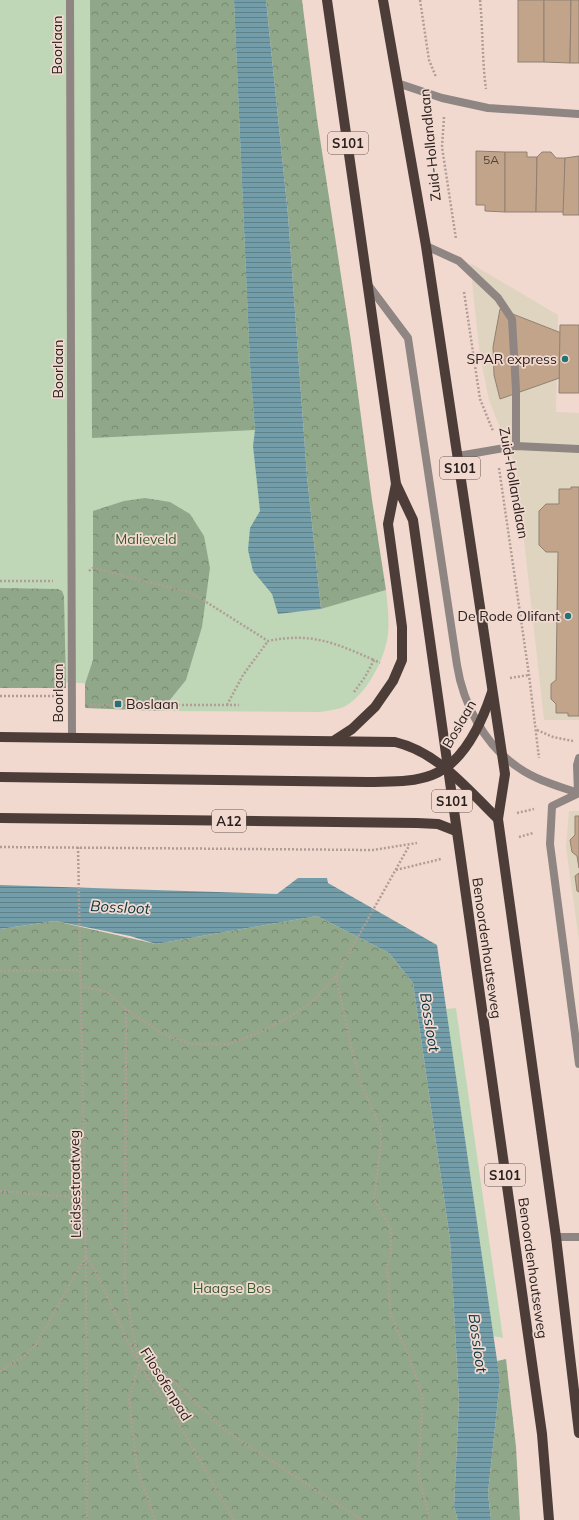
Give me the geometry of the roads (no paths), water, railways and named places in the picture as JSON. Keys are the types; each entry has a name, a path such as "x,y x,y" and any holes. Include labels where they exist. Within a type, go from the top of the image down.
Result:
{"main road":[{"name":"S101","path":"327,0 369,286 396,484 413,520 456,831"},
{"name":"Zuid-Hollandlaan","path":"383,0 426,246 505,774 498,819"},
{"path":"333,741 352,729 375,707 390,685 402,660 403,632 388,524 396,484"},
{"name":"Boslaan","path":"0,777 394,782 426,777 447,768 463,750 478,724 492,690"},
{"name":"Boslaan","path":"0,737 383,741 405,744 425,753 447,768 498,819"},
{"name":"A12","path":"0,818 417,823 438,824 456,831"},
{"name":"Benoordenhoutseweg","path":"498,819 556,1237 579,1433"},
{"name":"Benoordenhoutseweg","path":"456,831 542,1434 549,1520"}],"street":[{"name":"Boorlaan","path":"70,0 72,582 70,696 72,738"},
{"path":"397,83 442,98 488,108 579,114"},
{"path":"426,246 459,261 498,298 512,319 516,390 516,446"},
{"path":"369,286 408,338 458,672 463,691 478,724 502,754 519,768 540,779 579,793"},
{"path":"458,456 516,446 579,448"},
{"path":"579,758 577,765 579,793"},
{"path":"579,793 552,806 550,844 579,1064"},
{"name":"Benoordenhoutseweg","path":"556,1237 579,1237"}],"water":[{"path":"234,0 266,0 288,215 307,476 321,609 278,614 272,594 253,571 248,550 250,528 260,511 253,446 255,430 250,365"},
{"name":"Bossloot","path":"298,878 327,878 328,883 437,945 500,1381 488,1493 491,1520 458,1520 454,1507 459,1401 450,1240 413,983 389,953 317,916 156,944 130,936 55,921 0,929 0,885 277,894"}],"place":[{"name":"SPAR express","path":"565,359"},
{"name":"De Rode Olifant","path":"568,616"},
{"name":"Boslaan","path":"118,704"}],"park label":[{"name":"Malieveld","path":"146,539"},
{"name":"Haagse Bos","path":"232,1288"}]}
